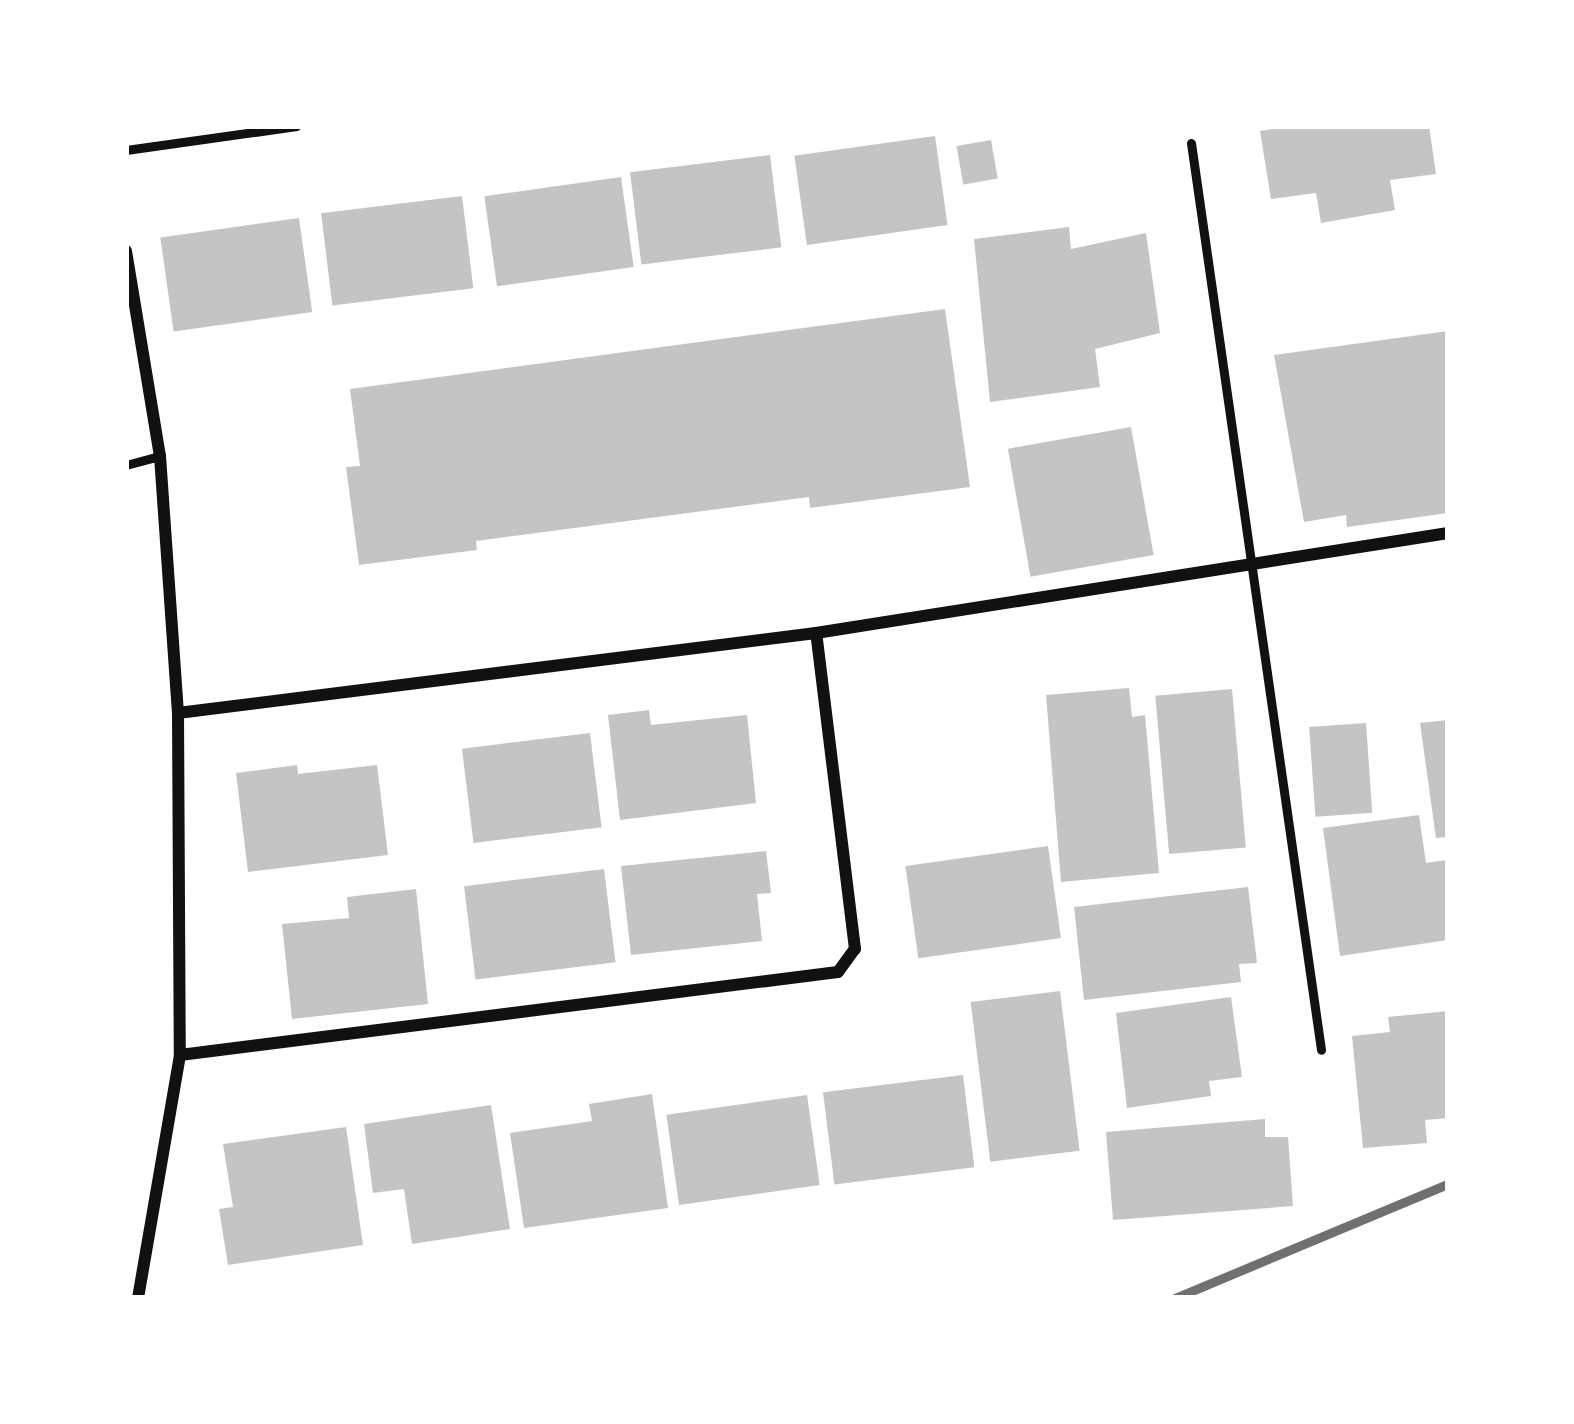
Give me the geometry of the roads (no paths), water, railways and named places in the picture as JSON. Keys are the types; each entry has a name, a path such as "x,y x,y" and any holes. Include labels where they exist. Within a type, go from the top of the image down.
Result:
{"street":[{"path":"126,251 160,456 178,713 180,1055 137,1298"},
{"path":"178,713 816,633 1448,533"},
{"path":"180,1055 838,972 855,949 816,633"}],"lane":[{"path":"126,150 296,126"},
{"path":"1191,143 1246,568 1321,1050"},
{"path":"126,465 160,456"}],"railway":[{"path":"1175,1298 1448,1184"}]}
